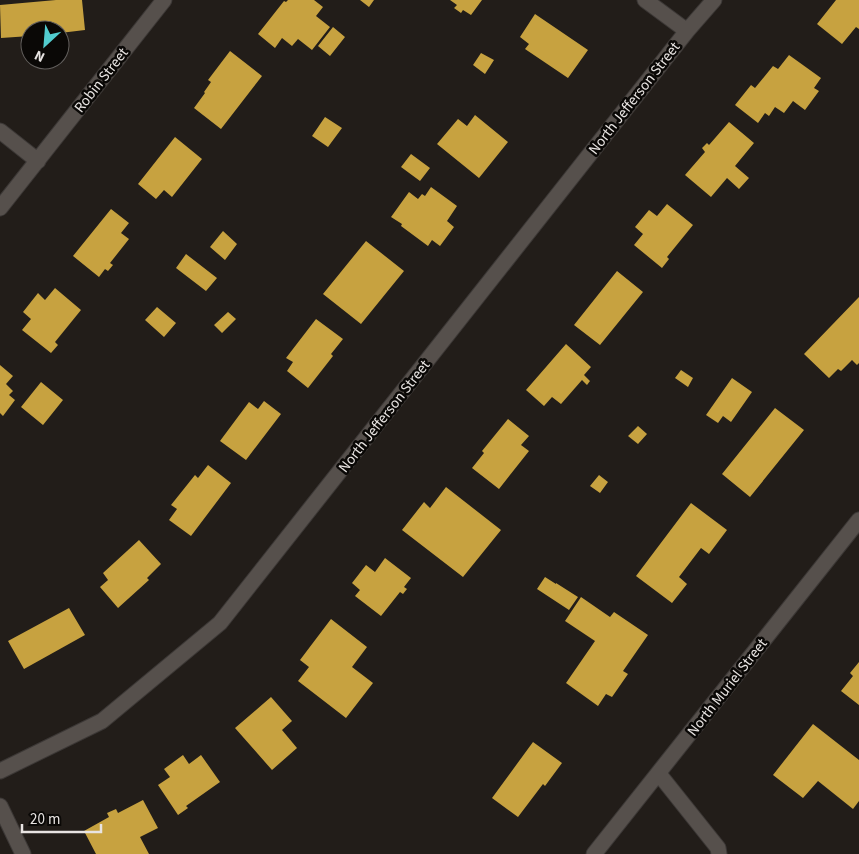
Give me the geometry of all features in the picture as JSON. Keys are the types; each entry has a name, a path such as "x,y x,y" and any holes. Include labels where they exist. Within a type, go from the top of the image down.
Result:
{"street":[{"name":"Robin Street","path":"0,208 164,0"},
{"path":"645,0 687,31"},
{"name":"North Jefferson Street","path":"0,772 102,721 220,624 687,31 714,0"},
{"path":"0,131 38,161"},
{"name":"North Muriel Street","path":"594,854 859,520"},
{"path":"659,774 718,848 719,854"},
{"path":"0,806 23,854"}],"building":[{"path":"56,0 82,0 85,30 70,32 70,20 20,20 20,37 1,38 0,5"},
{"path":"314,0 323,7 316,16 330,27 312,50 298,39 292,46 282,38 275,48 258,34 284,1"},
{"path":"360,0 374,0 369,7"},
{"path":"450,0 482,0 471,15 463,10 461,13 454,8 457,5"},
{"path":"836,0 859,0 859,29 856,27 842,44 817,24"},
{"path":"535,14 588,50 568,78 525,49 529,44 520,37"},
{"path":"333,27 345,37 330,56 318,46"},
{"path":"230,51 262,76 221,129 194,108 211,82 208,80"},
{"path":"481,53 494,60 485,74 473,65"},
{"path":"789,55 821,78 814,88 819,91 805,110 793,101 784,113 775,107 769,116 765,113 758,123 735,105 751,85 755,88 773,66 778,69"},
{"path":"475,115 508,142 479,178 437,144 458,119 467,126"},
{"path":"325,117 342,128 328,147 312,136"},
{"path":"729,122 754,143 735,166 749,178 739,189 727,178 711,197 685,175 705,152 702,148 707,143 709,145"},
{"path":"175,137 202,159 172,197 164,190 156,199 138,184"},
{"path":"411,154 430,168 420,181 401,167"},
{"path":"431,187 457,206 447,221 454,227 440,246 432,240 428,246 391,217 409,192 418,199 422,194 425,196"},
{"path":"667,204 693,225 667,257 669,259 662,268 634,245 643,234 635,227 649,210 657,216"},
{"path":"111,209 129,223 121,233 129,239 110,263 113,265 108,271 105,269 99,277 73,256"},
{"path":"223,231 237,244 225,260 210,247"},
{"path":"366,241 404,271 361,324 323,294"},
{"path":"186,254 217,278 206,291 176,268"},
{"path":"617,271 643,292 600,345 574,325"},
{"path":"55,288 81,310 55,342 58,345 51,353 22,330 31,319 23,312 38,293 45,300"},
{"path":"859,297 859,363 857,365 852,360 841,371 838,369 829,378 804,354"},
{"path":"157,307 176,323 164,337 145,320"},
{"path":"228,312 236,319 222,333 214,325"},
{"path":"316,319 343,339 331,354 333,356 308,388 287,371 293,362 286,358"},
{"path":"566,344 591,367 584,375 590,381 587,385 582,380 561,404 552,397 544,406 526,390"},
{"path":"0,365 13,376 6,384 13,391 9,395 15,400 3,416 0,413"},
{"path":"681,370 693,378 688,387 675,378"},
{"path":"732,378 752,392 731,422 723,416 718,423 706,415"},
{"path":"41,382 63,400 43,425 21,407"},
{"path":"264,401 281,414 246,460 220,441 249,402 258,409"},
{"path":"775,408 804,430 750,497 722,474"},
{"path":"508,419 529,436 521,445 529,451 499,489 472,468 484,453 482,451"},
{"path":"638,426 647,434 638,444 628,436"},
{"path":"208,465 231,483 191,536 169,520 177,509 171,505 195,475 198,478"},
{"path":"599,475 608,482 600,493 590,486"},
{"path":"446,487 501,530 463,577 402,530 424,502 430,508"},
{"path":"691,503 727,530 709,554 701,548 679,577 687,584 672,603 636,576"},
{"path":"139,540 161,564 147,578 149,580 118,608 100,587 108,580 103,573"},
{"path":"385,558 411,578 404,587 407,589 403,594 400,592 381,616 355,596 360,590 352,583 366,565 375,572"},
{"path":"545,577 578,597 569,610 537,589"},
{"path":"581,597 610,617 614,612 648,635 623,671 628,674 612,697 606,694 598,706 566,683 595,641 565,621"},
{"path":"69,608 85,635 24,669 8,641"},
{"path":"331,619 367,647 352,667 373,683 346,718 298,681 309,667 300,660"},
{"path":"859,662 859,705 841,691 853,676 850,673"},
{"path":"271,697 292,721 282,730 297,748 272,770 235,728"},
{"path":"813,724 859,760 859,801 853,809 818,781 803,798 773,775"},
{"path":"533,742 562,763 518,817 492,798"},
{"path":"183,755 189,764 201,755 220,782 186,806 188,808 178,815 158,785 170,777 164,769"},
{"path":"143,800 158,828 140,837 149,854 96,854 84,831 109,817 107,813 116,809 118,813"}]}
